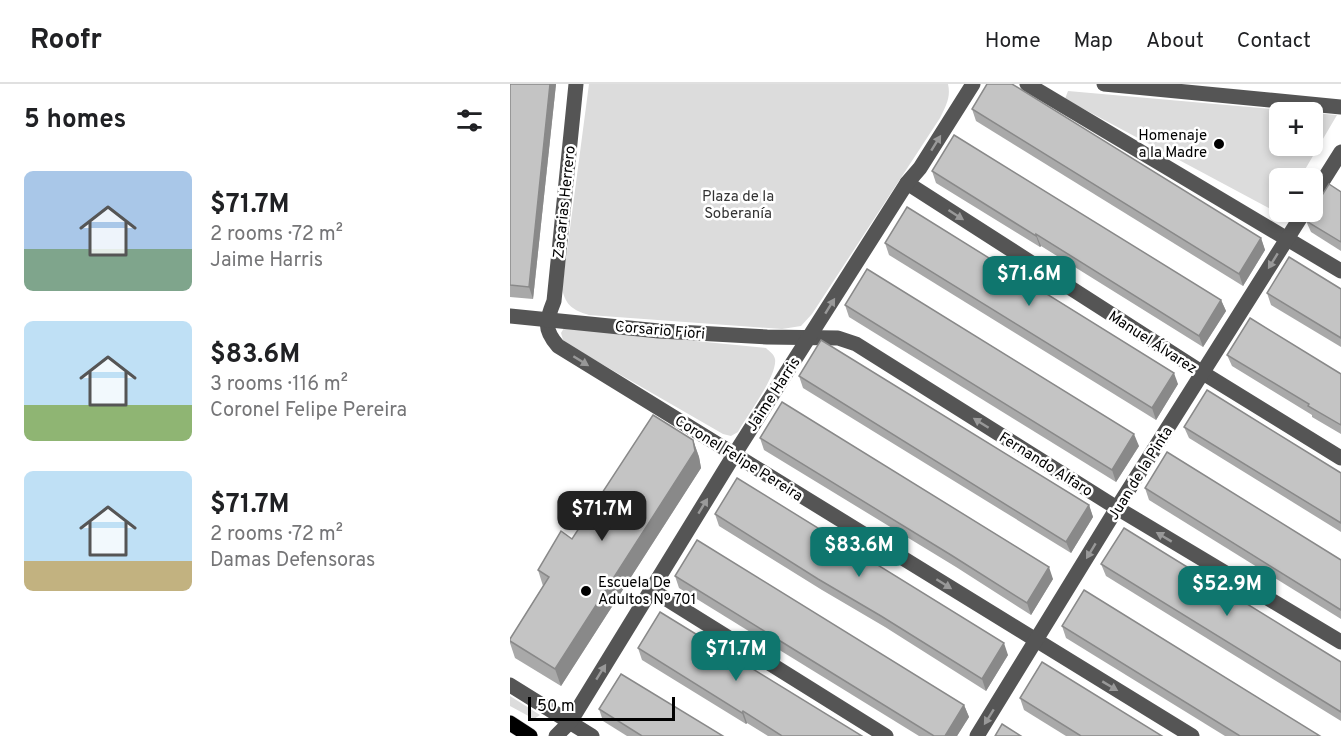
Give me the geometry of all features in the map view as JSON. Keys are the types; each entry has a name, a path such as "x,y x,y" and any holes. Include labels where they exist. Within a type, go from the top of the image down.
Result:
{"main road":[{"path":"510,723 530,736"}],"street":[{"name":"Zacarias Herrero","path":"547,318 554,300 576,84"},
{"name":"Jaime Harris","path":"556,736 570,722 734,455 907,183 920,168 973,84"},
{"path":"1027,84 1341,272"},
{"path":"1104,84 1341,107"},
{"path":"1323,181 1341,152"},
{"name":"Manuel Álvarez","path":"907,183 1203,374 1341,458"},
{"name":"Juan de la Pinta","path":"978,736 1117,508 1298,222"},
{"name":"Corsario Fiori","path":"510,316 547,318 659,332 810,337"},
{"name":"Coronel Felipe Pereira","path":"547,318 549,336 558,346 1192,736"},
{"name":"Fernando Alfaro","path":"810,337 838,338 856,344 1117,508 1341,642"},
{"path":"652,590 886,736"},
{"path":"516,688 592,736"}],"green space":[{"name":"Plaza de la Soberanía","path":"589,84 948,84 949,93 940,118 812,314 801,326 782,329 589,315 574,309 568,303 562,289"},
{"path":"1068,91 1269,109 1269,156 1313,156 1306,168 1269,168 1269,208 1065,99"},
{"path":"1323,114 1337,115 1323,139"},
{"path":"564,328 766,348 773,354 775,366 754,407 738,432 731,436 723,434 567,344 561,333"},
{"path":"510,696 540,715 534,719 510,706"}],"building":[{"path":"510,84 550,84 529,287 510,285"},
{"path":"987,84 1012,84 1261,238 1239,274 972,109"},
{"path":"954,135 1221,300 1199,336 932,171"},
{"path":"1329,184 1341,192 1341,242 1308,222 1323,222 1323,194"},
{"path":"907,207 1174,373 1152,408 885,243"},
{"path":"1289,257 1341,289 1341,338 1267,293"},
{"path":"867,269 1134,434 1112,470 845,305"},
{"path":"1250,318 1341,374 1341,425 1227,355"},
{"path":"821,340 1089,505 1066,542 799,376"},
{"path":"1207,390 1341,473 1341,523 1184,427"},
{"path":"782,402 1049,567 1027,603 760,438"},
{"path":"653,415 693,440 695,451 555,669 510,639 549,577 538,570 561,531 572,539"},
{"path":"1167,452 1341,560 1341,610 1145,488"},
{"path":"737,478 1004,643 982,679 715,514"},
{"path":"1124,528 1341,662 1341,712 1101,564"},
{"path":"697,540 964,705 945,736 934,736 675,576"},
{"path":"1084,590 1320,736 1240,736 1062,626"},
{"path":"660,612 862,736 782,736 743,711 742,713 638,648"},
{"path":"1042,662 1162,736 1081,736 1020,698"},
{"path":"621,674 723,736 642,736 599,709"},
{"path":"1002,724 1021,736 995,736"}],"place":[{"name":"Homenaje a la Madre","path":"1219,144"},
{"name":"Escuela De Adultos Nº 701","path":"586,591"}]}
